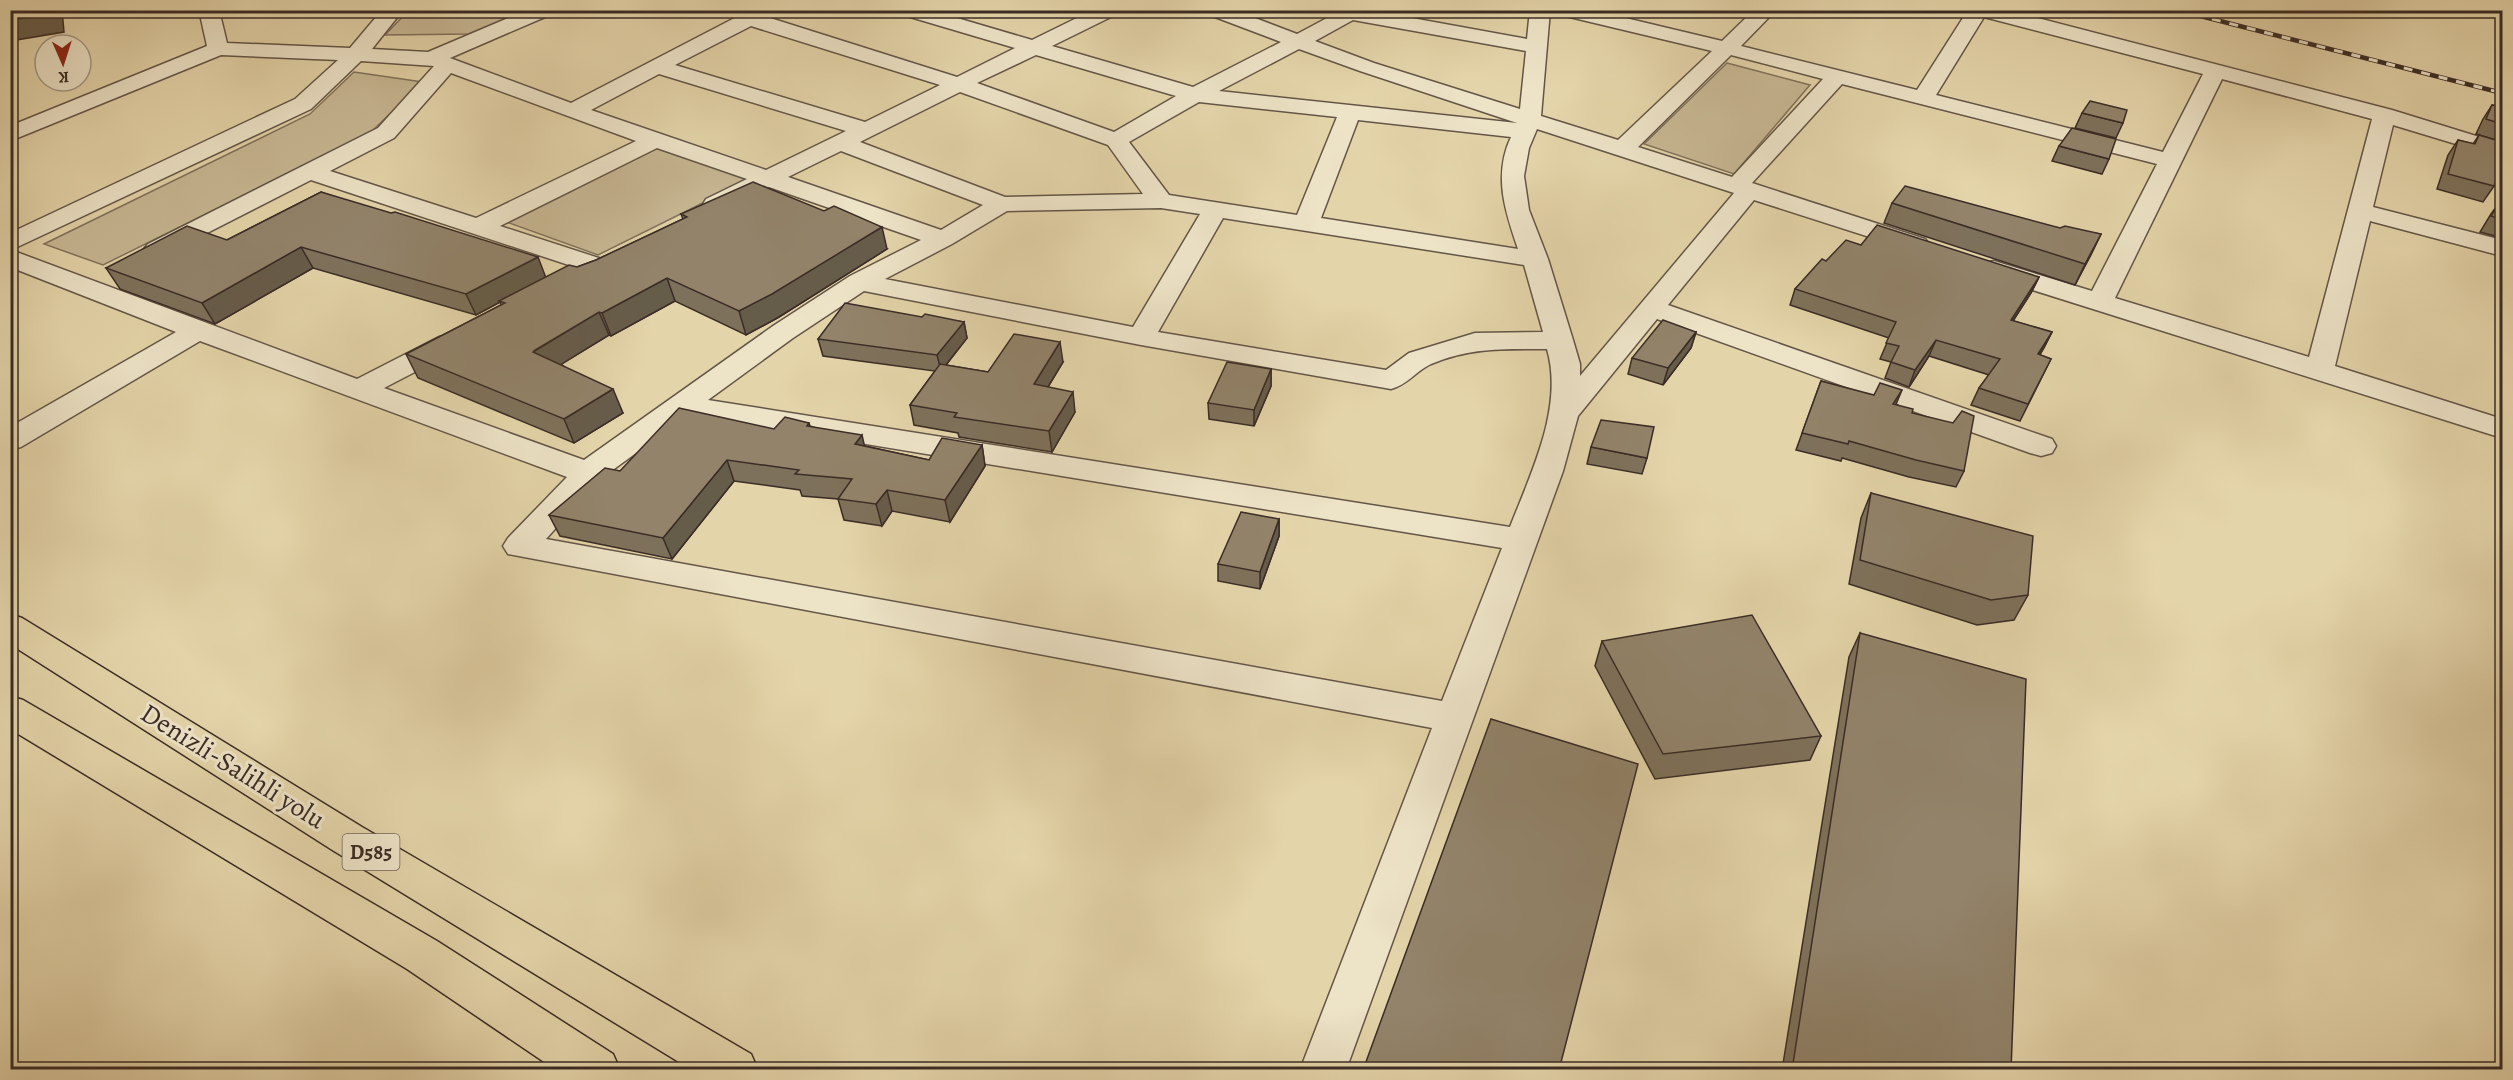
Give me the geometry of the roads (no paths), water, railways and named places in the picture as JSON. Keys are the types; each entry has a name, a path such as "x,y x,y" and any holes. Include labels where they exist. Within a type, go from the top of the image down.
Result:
{"highway":[{"name":"Denizli-Salihli yolu","path":"10,627 358,845 735,1070"},
{"name":"D585","path":"10,710 422,955 597,1070"}],"street":[{"path":"209,10 218,49"},
{"path":"10,243 303,104 356,55 393,10"},
{"path":"84,287 386,133 439,61 545,10"},
{"path":"907,10 1195,94 1350,112 1527,125"},
{"path":"1214,10 1527,125 1622,149 1941,252"},
{"path":"1323,1070 1547,471 1563,414 1566,364 1535,259 1517,210 1512,176 1517,148 1527,125 1540,10"},
{"path":"1564,10 1726,48 2171,161"},
{"path":"1622,149 1766,10"},
{"path":"1923,98 1980,10 2384,115 2502,152"},
{"path":"692,216 766,177 1035,47 1103,11"},
{"path":"1116,140 1195,94 1355,12 1536,47"},
{"path":"572,111 758,15 1116,140 1161,201"},
{"path":"10,134 218,49 439,61 572,111 943,239"},
{"path":"658,67 865,129"},
{"path":"2099,303 2215,72"},
{"path":"1563,414 1651,308 1743,188 1837,76"},
{"path":"1307,222 1350,112"},
{"path":"2319,370 2384,115"},
{"path":"478,227 656,140"},
{"path":"839,142 1002,204 1161,201 1535,259"},
{"path":"309,172 478,227 607,260 565,282"},
{"path":"1002,204 943,239 859,282 783,332 588,473 520,546 1455,718"},
{"path":"1141,338 1215,208"},
{"path":"2360,211 2502,248"},
{"path":"10,258 198,331 588,473"},
{"path":"1975,263 2502,429"},
{"path":"859,282 1141,338 1391,380 1419,360 1475,341 1559,340"},
{"path":"1651,308 2041,446"},
{"path":"358,390 472,330"},
{"path":"10,440 198,331"},
{"path":"682,405 1521,540"}],"railway":[{"path":"2177,10 2502,93"}]}
